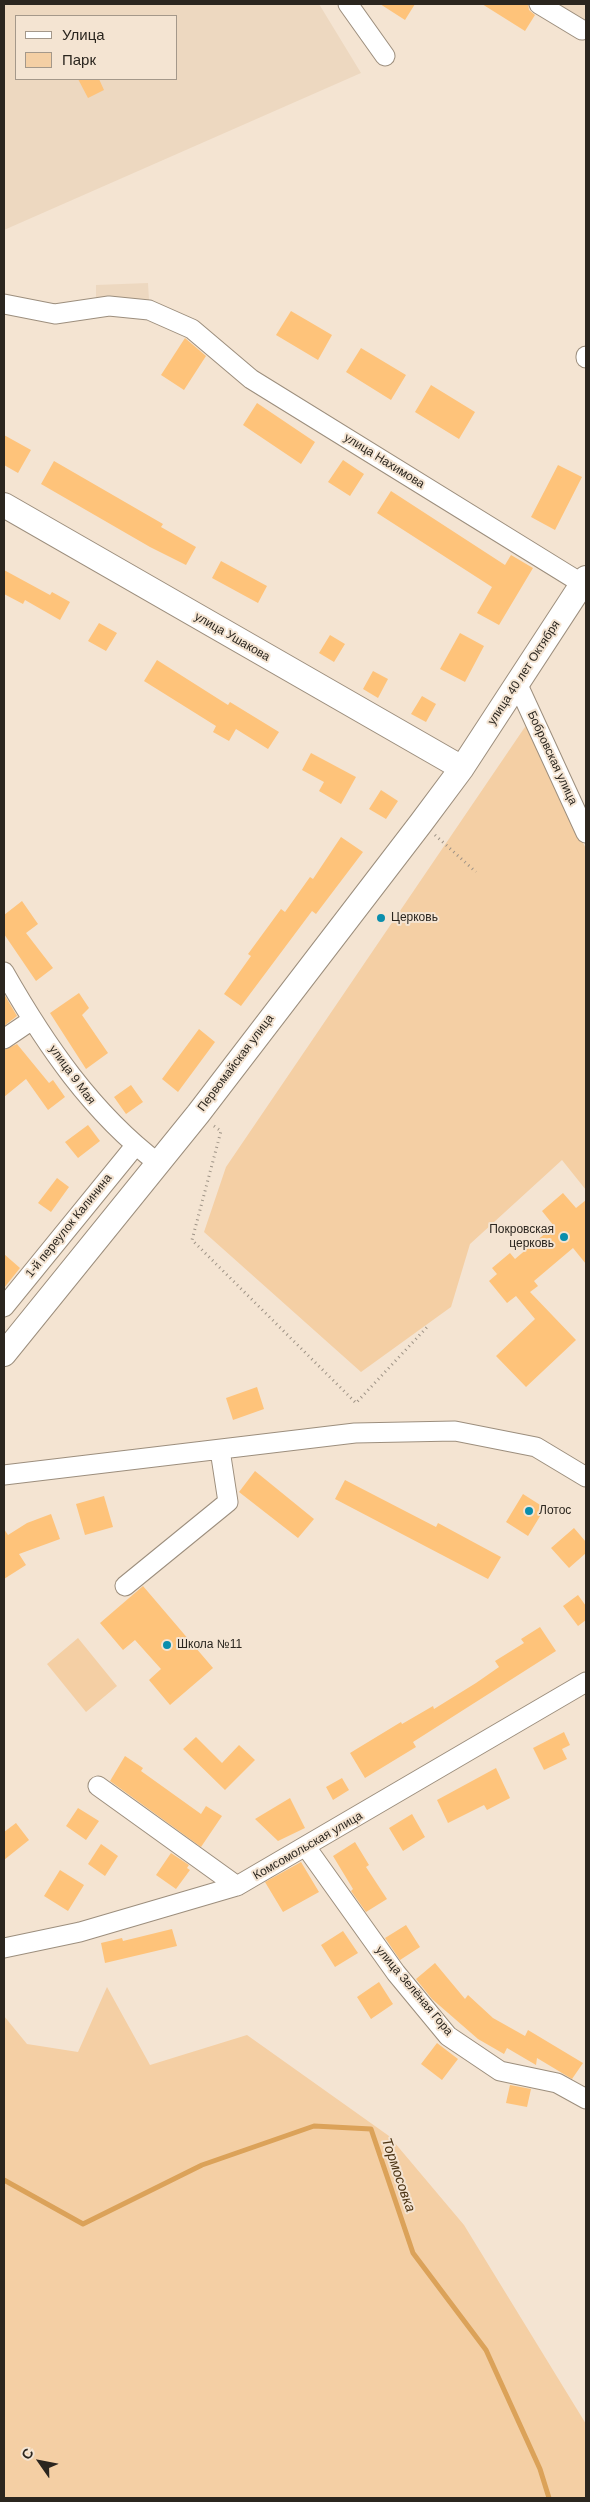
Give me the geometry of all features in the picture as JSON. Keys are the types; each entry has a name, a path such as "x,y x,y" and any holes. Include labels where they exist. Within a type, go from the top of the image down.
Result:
{"main road":[{"name":"улица Ушакова","path":"4,505 462,768"},
{"name":"улица 40 лет Октября","path":"462,768 517,682 585,582"},
{"name":"Первомайская улица","path":"4,1354 198,1114 462,768"}],"street":[{"path":"348,4 385,56"},
{"path":"539,4 582,30"},
{"name":"улица Нахимова","path":"4,304 55,314 109,306 149,310 192,329 251,379 585,582"},
{"name":"Бобровская улица","path":"517,682 586,832"},
{"name":"улица 9 Мая","path":"4,972 32,1020 96,1107 135,1146 158,1163"},
{"path":"4,1039 32,1020"},
{"name":"1-й переулок Калинина","path":"4,1306 135,1146"},
{"path":"4,1475 355,1433 455,1431 536,1447 586,1477"},
{"path":"125,1586 228,1502 220,1450"},
{"name":"Комсомольская улица","path":"4,1948 80,1932 237,1886 586,1682"},
{"path":"98,1786 237,1886"},
{"name":"улица Зелёная Гора","path":"306,1847 396,1974 448,2036 500,2071 557,2083 586,2099"}],"path":[{"path":"421,823 476,872"},
{"path":"198,1114 221,1131 192,1240 356,1403 429,1325"}],"shaded area":[{"path":"4,4 319,4 361,73 4,230"},
{"path":"557,4 586,4 586,24"},
{"path":"148,283 149,300 96,302 96,285"}],"green space":[{"path":"527,724 586,849 586,1190 562,1160 470,1244 451,1307 361,1372 204,1232 226,1167"},
{"path":"78,1638 117,1686 86,1712 47,1664"},
{"path":"107,1987 150,2065 247,2035 389,2136 464,2225 586,2424 586,2498 4,2498 4,2016 27,2044 78,2052"}],"building":[{"path":"380,4 415,4 405,20"},
{"path":"482,4 528,4 529,10 535,15 525,31"},
{"path":"79,80 99,80 104,90 88,98"},
{"path":"291,311 332,335 318,360 276,335"},
{"path":"185,338 206,356 184,390 161,375"},
{"path":"361,348 406,375 391,400 346,372"},
{"path":"431,385 475,412 459,439 415,412"},
{"path":"257,403 315,442 301,464 243,425"},
{"path":"4,435 31,450 18,473 4,465"},
{"path":"343,460 364,474 350,496 328,482"},
{"path":"54,461 163,524 161,527 196,547 186,565 150,547 41,484"},
{"path":"558,465 582,477 555,530 531,517"},
{"path":"391,491 505,565 511,555 533,568 499,625 477,613 492,587 377,513"},
{"path":"221,561 267,586 258,603 212,578"},
{"path":"4,570 50,595 52,592 70,602 60,620 25,600 23,604 4,594"},
{"path":"99,623 117,633 106,651 88,641"},
{"path":"460,633 484,646 465,682 440,669"},
{"path":"330,635 345,644 334,662 319,653"},
{"path":"157,660 228,705 230,702 279,732 268,749 236,729 229,741 213,732 216,726 144,681"},
{"path":"373,671 388,679 378,698 363,689"},
{"path":"422,696 436,704 426,722 411,714"},
{"path":"311,753 356,777 341,804 319,791 324,782 302,770"},
{"path":"381,790 398,801 386,819 369,809"},
{"path":"341,837 363,852 316,914 312,911 241,1006 224,994 251,956 248,954 281,909 285,912 310,877 313,879"},
{"path":"22,901 38,924 26,933 53,968 36,981 4,934 4,915"},
{"path":"79,993 89,1008 82,1015 108,1053 86,1069 50,1013"},
{"path":"4,994 17,1016 4,1026"},
{"path":"199,1029 215,1042 178,1092 162,1079"},
{"path":"17,1044 49,1083 53,1080 65,1097 48,1110 26,1079 4,1097 4,1050"},
{"path":"131,1085 143,1102 126,1114 114,1097"},
{"path":"88,1125 100,1141 78,1158 65,1142"},
{"path":"57,1178 69,1187 51,1212 38,1203"},
{"path":"563,1193 576,1208 586,1200 586,1264 573,1248 534,1281 538,1286 530,1292 576,1340 526,1387 496,1356 535,1319 516,1296 507,1303 489,1281 497,1274 492,1268 510,1253 515,1259 554,1226 542,1211"},
{"path":"4,1254 20,1268 4,1288"},
{"path":"257,1387 264,1409 233,1420 226,1398"},
{"path":"255,1471 314,1519 298,1538 239,1492"},
{"path":"345,1480 436,1527 438,1523 501,1557 488,1579 335,1499"},
{"path":"523,1494 545,1508 528,1536 506,1522"},
{"path":"104,1496 113,1527 85,1535 76,1504"},
{"path":"51,1514 60,1539 19,1554 26,1565 4,1579 4,1529 8,1535 27,1523"},
{"path":"574,1528 586,1542 586,1553 569,1568 551,1548"},
{"name":"Школа №11","path":"143,1586 213,1668 170,1705 149,1680 161,1669 135,1640 123,1650 100,1623"},
{"path":"578,1595 586,1606 586,1620 578,1626 563,1606"},
{"path":"540,1627 556,1651 413,1742 416,1747 365,1778 350,1753 401,1722 402,1724 433,1706 434,1709 476,1683 499,1667 495,1661 524,1643 521,1639"},
{"path":"564,1732 570,1745 562,1749 567,1759 544,1770 533,1748"},
{"path":"196,1737 222,1763 239,1745 255,1760 225,1790 183,1749"},
{"path":"125,1756 143,1768 141,1771 201,1814 206,1806 222,1816 201,1847 110,1781"},
{"path":"496,1768 510,1798 487,1810 484,1805 448,1823 437,1800"},
{"path":"342,1778 349,1790 333,1800 326,1787"},
{"path":"290,1798 305,1828 278,1841 255,1819"},
{"path":"78,1808 99,1821 86,1840 66,1826"},
{"path":"412,1814 425,1837 403,1851 389,1828"},
{"path":"16,1823 29,1840 4,1860 4,1832"},
{"path":"355,1842 369,1865 366,1867 387,1899 366,1912 351,1891 353,1889 333,1856"},
{"path":"101,1844 118,1856 105,1876 88,1864"},
{"path":"171,1853 189,1865 187,1868 190,1870 176,1889 156,1875"},
{"path":"301,1862 319,1892 283,1912 265,1882"},
{"path":"60,1870 84,1885 68,1911 44,1896"},
{"path":"406,1925 420,1947 400,1960 385,1938"},
{"path":"172,1929 177,1946 105,1963 101,1943 122,1938 123,1941"},
{"path":"343,1931 358,1953 335,1967 321,1945"},
{"path":"435,1963 465,1999 468,1995 493,2018 525,2036 528,2030 583,2063 572,2079 537,2058 536,2065 507,2048 504,2054 478,2039 432,1999 416,1979"},
{"path":"379,1982 393,2004 371,2019 357,1997"},
{"path":"437,2043 458,2059 442,2080 421,2064"},
{"path":"510,2085 531,2089 527,2107 506,2103"}],"waterway":[{"name":"Тормосовка","path":"4,2180 83,2224 202,2165 314,2126 371,2129 413,2253 486,2350 540,2469 549,2498"}],"place":[{"name":"Церковь","path":"381,918"},
{"name":"Покровская церковь","path":"564,1237"},
{"name":"Лотос","path":"529,1511"},
{"name":"Школа №11","path":"167,1645"}]}
